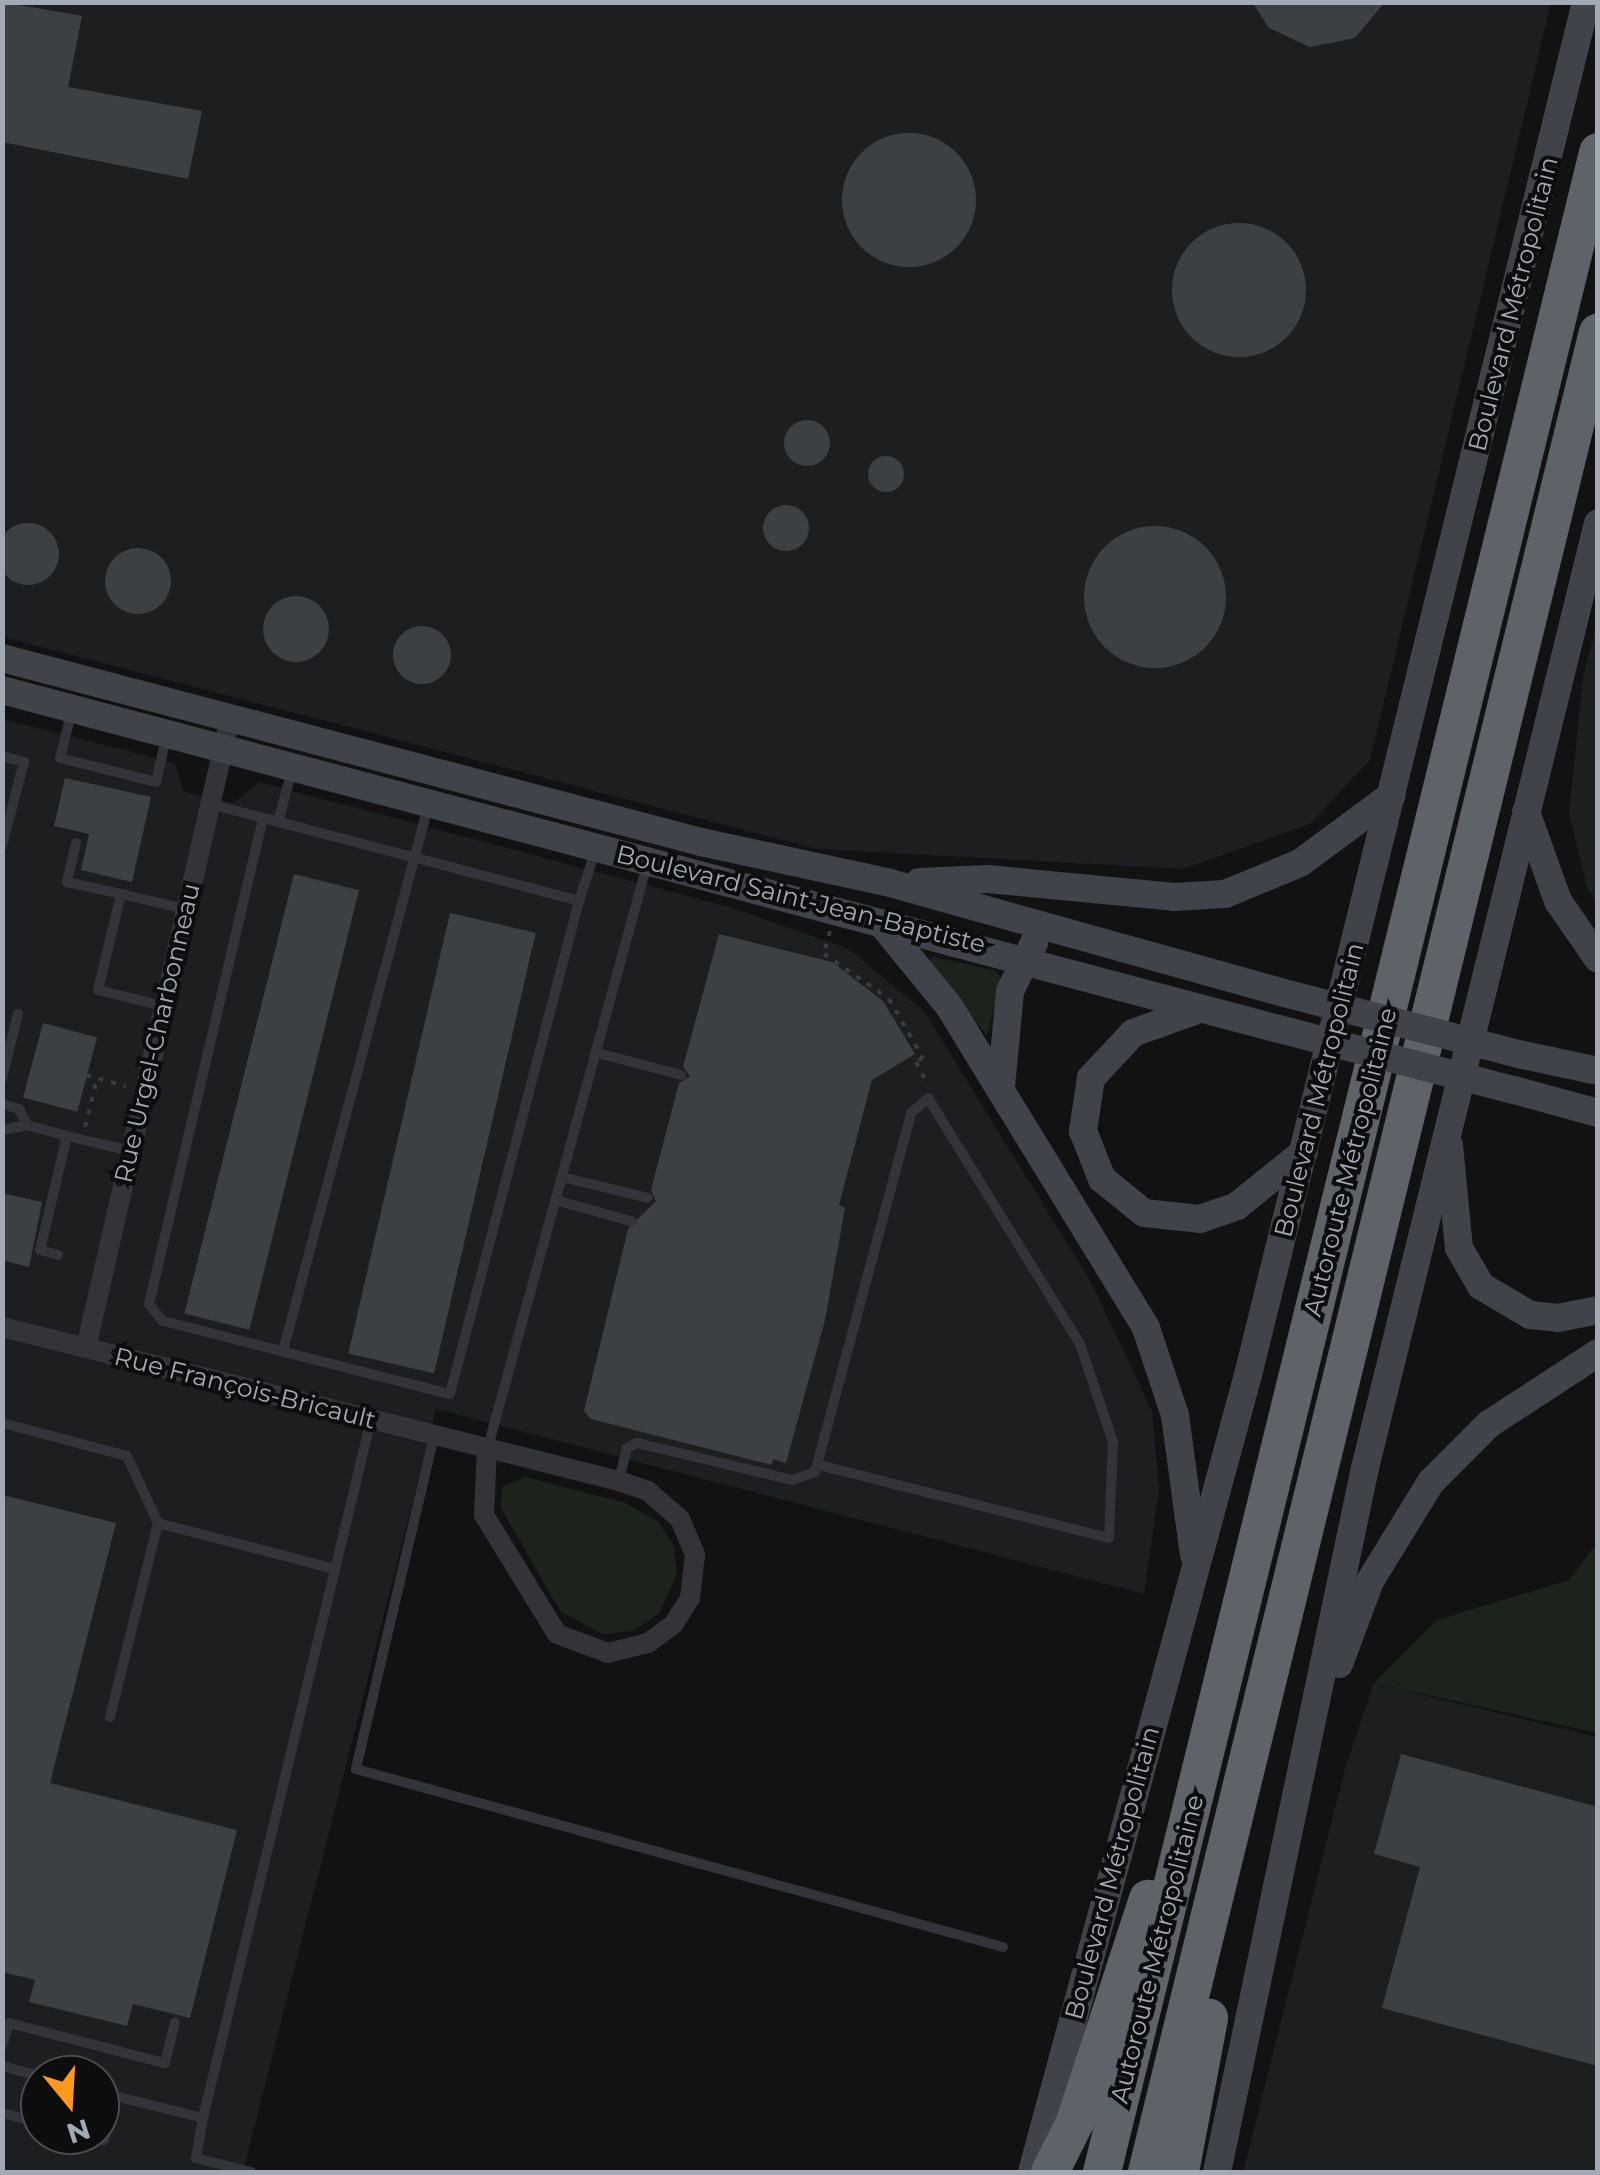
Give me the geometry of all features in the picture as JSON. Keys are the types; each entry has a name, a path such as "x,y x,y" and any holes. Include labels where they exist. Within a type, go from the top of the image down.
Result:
{"highway":[{"name":"Autoroute Métropolitaine","path":"1102,2172 1598,152"},
{"name":"Autoroute Métropolitaine","path":"1147,2172 1598,332"},
{"path":"1050,2172 1076,2122 1138,1922 1192,1806"},
{"path":"1180,2172 1209,2017 1222,1865"}],"main road":[{"name":"Boulevard Métropolitain","path":"1032,2172 1304,1152 1586,2"},
{"path":"1217,2172 1296,1814 1349,1536 1447,1118 1598,523"},
{"name":"Boulevard Saint-Jean-Baptiste","path":"2,658 700,842 890,882 1043,929 1524,1056 1598,1071"},
{"name":"Boulevard Saint-Jean-Baptiste","path":"2,690 1024,957 1200,1009 1596,1114"},
{"path":"890,882 988,880 1122,895 1225,894 1291,869 1392,795"},
{"path":"1526,812 1558,900 1598,958"},
{"path":"881,922 940,994 1001,1088 1155,1348 1178,1427 1196,1568"},
{"path":"1001,1088 1004,1020 1024,957 1043,929"},
{"path":"1200,1009 1133,1034 1091,1078 1084,1131 1102,1179 1144,1213 1200,1219 1237,1206 1304,1152"},
{"path":"1447,1118 1455,1228 1472,1275 1491,1296 1530,1315 1558,1318 1598,1310"},
{"path":"1296,1814 1354,1621 1415,1503 1489,1424 1598,1353"}],"street":[{"name":"Rue Urgel-Charbonneau","path":"86,1348 230,718"},
{"name":"Rue François-Bricault","path":"2,1326 619,1481 671,1509 687,1529 696,1569 690,1598 674,1624 648,1643 608,1653 570,1643 538,1611 484,1514 487,1449"}],"lane":[{"path":"72,709 60,758 156,782 167,734"},
{"path":"2,756 24,762 2,846"},
{"path":"278,822 292,766"},
{"path":"283,1351 429,802"},
{"path":"209,804 579,901"},
{"path":"264,818 149,1304 163,1321 450,1394 579,901 597,846"},
{"path":"76,844 67,882 186,909"},
{"path":"487,1449 556,1200 566,1178 648,860"},
{"path":"121,894 98,990 163,1006"},
{"path":"2,1078 18,1014"},
{"path":"598,1053 681,1075"},
{"path":"619,1481 627,1448 637,1444 795,1481 819,1466 911,1113 928,1098 1080,1344 1113,1442 1108,1538 819,1466"},
{"path":"2,1104 19,1108 27,1125"},
{"path":"2,1130 27,1125 131,1150"},
{"path":"58,1255 40,1250 67,1136"},
{"path":"566,1178 648,1198"},
{"path":"556,1200 630,1221"},
{"path":"251,2172 196,2158 372,1420"},
{"path":"2,1422 127,1456 158,1523 110,1717"},
{"path":"434,1436 356,1770 1002,1947"},
{"path":"158,1523 336,1569"},
{"path":"2,2045 8,2024 165,2063 175,2022"},
{"path":"120,2097 203,2118"}],"path":[{"path":"831,926 824,954 889,999 923,1058 916,1062 928,1083"},
{"path":"86,1075 126,1086"},
{"path":"88,1115 97,1078"}],"shaded area":[{"path":"2,3 1551,3 1370,760 1310,824 1183,869 817,849 3,637"},
{"path":"1597,623 1597,902 1587,887 1569,814 1583,677"},
{"path":"2,719 175,763 184,792 234,803 259,782 729,907 849,949 924,1011 1091,1282 1152,1411 1159,1489 1144,1594 436,1409 243,2172 3,2172"},
{"path":"933,957 994,970 1002,978 987,1036 929,961"},
{"path":"525,1477 623,1502 659,1522 674,1546 677,1574 659,1614 633,1631 603,1634 560,1611 501,1508 502,1487"},
{"path":"1597,1543 1597,1733 1374,1683 1437,1620 1569,1580"},
{"path":"1374,1683 1597,1737 1597,2172 1243,2172 1346,1765"}],"building":[{"path":"2,2 82,16 68,87 202,111 188,179 2,142"},
{"path":"1252,2 1385,2 1355,38 1310,47 1269,28"},
{"path":"909,133 935,138 956,153 971,174 976,200 971,226 956,247 935,262 909,267 883,262 862,247 847,226 842,200 847,174 862,153 883,138"},
{"path":"1239,223 1265,228 1287,242 1301,264 1306,290 1301,316 1287,338 1265,352 1239,357 1213,352 1191,338 1177,316 1172,290 1177,264 1191,242 1213,228"},
{"path":"807,420 823,427 830,443 823,459 807,466 791,459 784,443 791,427"},
{"path":"886,456 899,461 904,474 899,487 886,492 873,487 868,474 873,461"},
{"path":"786,505 802,512 809,528 802,544 786,551 770,544 763,528 770,512"},
{"path":"28,523 50,532 59,554 50,576 28,585 6,576 -3,554 6,532"},
{"path":"1155,526 1182,531 1205,547 1221,570 1226,597 1221,624 1205,647 1182,663 1155,668 1128,663 1105,647 1089,624 1084,597 1089,570 1105,547 1128,531"},
{"path":"138,548 161,558 171,581 161,604 138,614 115,604 105,581 115,558"},
{"path":"296,596 319,606 329,629 319,652 296,662 273,652 263,629 273,606"},
{"path":"422,626 442,635 451,655 442,675 422,684 402,675 393,655 402,635"},
{"path":"65,778 151,797 132,882 81,870 89,834 54,826"},
{"path":"294,874 359,890 249,1330 184,1314"},
{"path":"450,913 536,933 434,1373 348,1353"},
{"path":"719,934 832,962 883,1001 915,1054 872,1080 839,1205 845,1208 825,1320 786,1463 773,1459 772,1465 591,1419 584,1411 628,1229 656,1201 651,1190 679,1083 690,1076 683,1067"},
{"path":"43,1023 97,1037 77,1112 23,1097"},
{"path":"2,1193 42,1202 29,1267 2,1260"},
{"path":"2,1495 116,1523 50,1783 237,1830 190,2018 133,2004 127,2026 29,2002 35,1980 2,1972"},
{"path":"1401,1754 1598,1807 1598,2066 1382,2008 1420,1867 1374,1854"}]}
